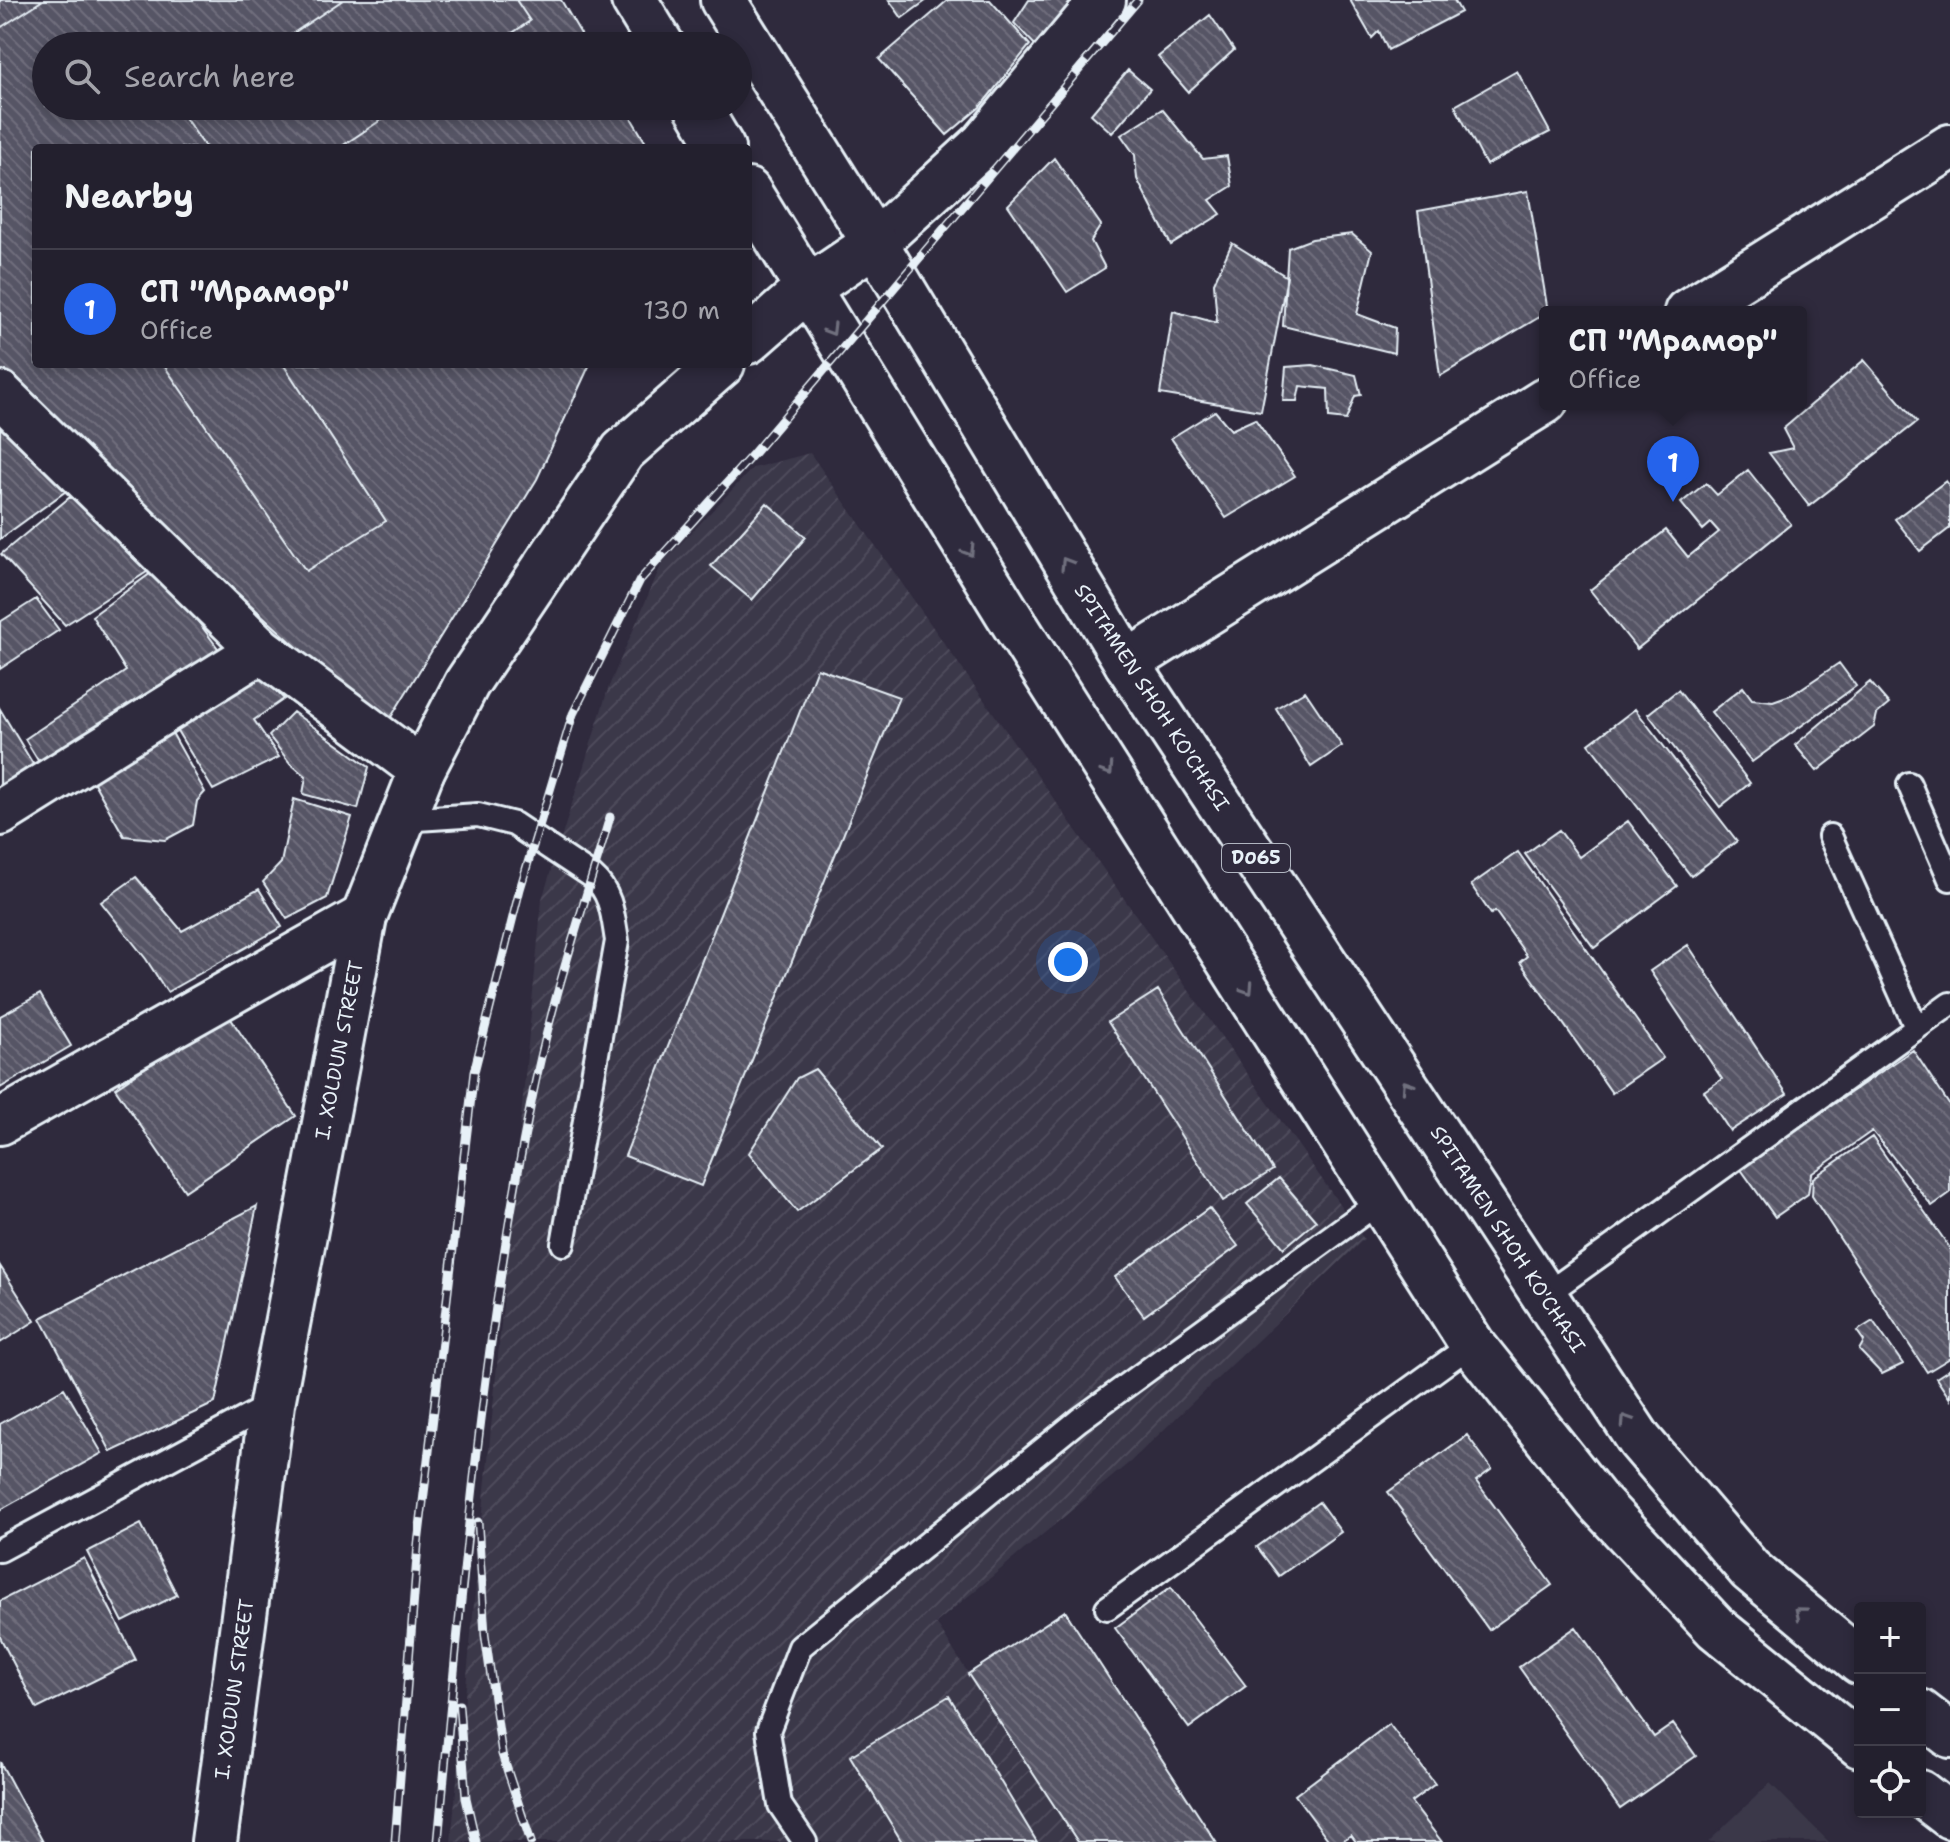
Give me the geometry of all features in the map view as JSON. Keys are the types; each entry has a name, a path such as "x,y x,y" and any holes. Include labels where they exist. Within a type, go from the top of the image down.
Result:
{"street":[{"path":"634,0 653,32"},
{"name":"SPITAMEN SHOH KO'CHASI","path":"723,0 743,32"},
{"path":"752,337 807,289 875,243 983,144 1103,0"},
{"name":"SPITAMEN SHOH KO'CHASI","path":"752,46 875,243 1127,663 1640,1441 1750,1570 1854,1657"},
{"path":"705,120 720,144"},
{"path":"1697,306 1950,147"},
{"path":"752,198 1008,614 1383,1199 1472,1344 1597,1501 1716,1628 1854,1740"},
{"name":"I. XOLDUN STREET","path":"214,1842 272,1404 364,917 422,770 467,683 623,451 717,368"},
{"path":"0,394 261,650 422,770"},
{"path":"1127,663 1539,405"},
{"path":"0,813 261,650"},
{"path":"0,1122 364,917"},
{"path":"1926,1717 1950,1735"},
{"path":"1926,1798 1950,1816"}],"lane":[{"path":"1909,784 1950,879"},
{"path":"402,820 478,815 514,824 602,884 611,905 617,941 563,1244"},
{"path":"1830,836 1916,1027"},
{"path":"1545,1295 1950,1004"},
{"path":"805,1842 780,1805 768,1731 800,1647 1079,1420 1383,1199"},
{"path":"1107,1608 1472,1344"},
{"path":"0,1550 272,1404"}],"shaded area":[{"path":"810,453 1364,1239 1130,1462 936,1623 968,1673 1065,1611 1216,1842 451,1842 542,899 609,686 662,563 753,468"},
{"path":"1770,1783 1829,1842 1708,1842"}],"building":[{"path":"0,0 561,0 580,32 32,32 32,120 632,120 647,144 32,144 32,368 588,368 537,479 385,727 57,429 0,370"},
{"path":"0,0 43,0 0,28"},
{"path":"343,0 516,0 530,21 514,32 295,32"},
{"path":"889,0 927,0 902,18"},
{"path":"948,0 990,0 1030,45 980,107 947,135 879,59"},
{"path":"1029,0 1076,0 1036,46 1014,23"},
{"path":"1350,0 1454,0 1461,12 1388,50 1379,31 1372,38"},
{"path":"1210,15 1234,50 1188,92 1158,57"},
{"path":"1128,70 1150,89 1112,133 1091,114"},
{"path":"1517,71 1550,132 1486,165 1455,106"},
{"path":"1162,109 1203,159 1227,156 1232,186 1210,200 1221,214 1171,245 1137,179 1135,155 1121,135"},
{"path":"187,120 381,120 345,144 203,144"},
{"path":"1054,158 1101,225 1091,241 1105,268 1067,292 1008,205"},
{"path":"1528,191 1547,306 1539,306 1539,317 1440,376 1418,211"},
{"path":"1352,234 1372,251 1357,314 1395,328 1394,353 1283,326 1288,248 1312,239"},
{"path":"1232,243 1287,277 1261,411 1160,394 1173,311 1217,323 1214,283"},
{"path":"1864,360 1917,422 1809,506 1769,453 1793,448 1783,429"},
{"path":"1313,365 1356,375 1361,395 1355,396 1346,420 1329,418 1328,389 1300,386 1297,401 1283,401 1286,367"},
{"path":"166,368 286,368 386,521 306,571"},
{"path":"1215,411 1231,430 1255,419 1295,476 1226,518 1171,438"},
{"path":"0,414 66,491 0,539"},
{"path":"1748,470 1791,524 1637,649 1590,590 1666,530 1688,557 1719,532 1711,523 1703,530 1681,503 1706,483 1717,495"},
{"path":"1946,481 1950,486 1950,528 1920,551 1895,519"},
{"path":"70,497 124,529 156,566 65,625 1,554"},
{"path":"767,503 806,537 752,600 711,566"},
{"path":"158,568 229,663 45,772 25,739 126,671 92,616"},
{"path":"36,599 59,630 0,669 0,622"},
{"path":"1839,663 1856,686 1752,762 1711,712 1743,687 1752,699 1773,701 1793,694"},
{"path":"817,668 899,697 701,1186 625,1156"},
{"path":"255,670 284,699 254,720 279,757 213,790 170,719"},
{"path":"1870,682 1889,704 1877,714 1874,727 1817,771 1795,745"},
{"path":"1678,690 1750,783 1720,807 1648,714"},
{"path":"1305,691 1342,746 1311,767 1276,708"},
{"path":"0,709 39,774 0,797"},
{"path":"1635,709 1737,841 1691,876 1589,744"},
{"path":"293,712 369,767 358,809 303,794 306,777 290,763 269,736"},
{"path":"166,722 205,792 197,801 193,825 165,840 124,836 89,774"},
{"path":"294,799 352,817 327,898 287,919 263,882 281,863"},
{"path":"1628,821 1677,886 1594,948 1525,854 1559,830 1579,857"},
{"path":"1518,852 1663,1058 1612,1093 1520,962 1527,956 1495,911 1491,914 1471,885"},
{"path":"136,877 182,931 259,889 282,927 167,992 146,959 101,902"},
{"path":"1688,945 1787,1094 1730,1131 1704,1091 1722,1079 1650,971"},
{"path":"1158,990 1273,1170 1223,1201 1108,1022"},
{"path":"40,994 71,1046 0,1088 0,1016"},
{"path":"227,1013 296,1116 185,1191 115,1088"},
{"path":"1913,1050 1950,1106 1950,1193 1932,1206 1872,1131 1811,1174 1808,1194 1775,1217 1740,1168"},
{"path":"815,1069 882,1149 797,1212 749,1153 797,1078"},
{"path":"1872,1137 1950,1248 1950,1358 1927,1372 1812,1196 1813,1178"},
{"path":"1279,1178 1316,1221 1284,1248 1247,1204"},
{"path":"257,1206 215,1403 111,1452 41,1318"},
{"path":"1209,1208 1238,1246 1144,1316 1115,1277"},
{"path":"0,1266 35,1321 0,1343"},
{"path":"1873,1321 1903,1364 1882,1374 1859,1350 1864,1341 1857,1331"},
{"path":"1950,1369 1950,1399 1936,1378"},
{"path":"64,1388 102,1453 0,1510 0,1424"},
{"path":"1467,1435 1492,1469 1476,1481 1552,1585 1489,1630 1388,1492"},
{"path":"1319,1502 1341,1532 1279,1576 1257,1547"},
{"path":"141,1524 177,1595 123,1622 87,1552"},
{"path":"84,1558 136,1660 37,1709 0,1637 0,1601"},
{"path":"1171,1587 1246,1686 1189,1728 1115,1628"},
{"path":"1065,1611 1216,1842 1078,1842 968,1674"},
{"path":"1576,1627 1654,1737 1673,1724 1696,1756 1620,1809 1519,1667"},
{"path":"949,1696 1037,1842 902,1842 850,1756"},
{"path":"1389,1724 1435,1784 1411,1802 1442,1842 1356,1842 1351,1835 1341,1842 1330,1842 1295,1795"},
{"path":"0,1762 43,1842 0,1842"}],"railway":[{"path":"395,1842 418,1544 474,1072 520,889 573,714 640,580 753,454 1138,0"},
{"path":"438,1842 475,1471 514,1194 547,1031 610,817"},
{"path":"478,1522 485,1635 502,1754 531,1842"},
{"path":"459,1705 466,1798 476,1842"}],"place":[{"name":"СП \"Мрамор\"","path":"1673,502"}]}
